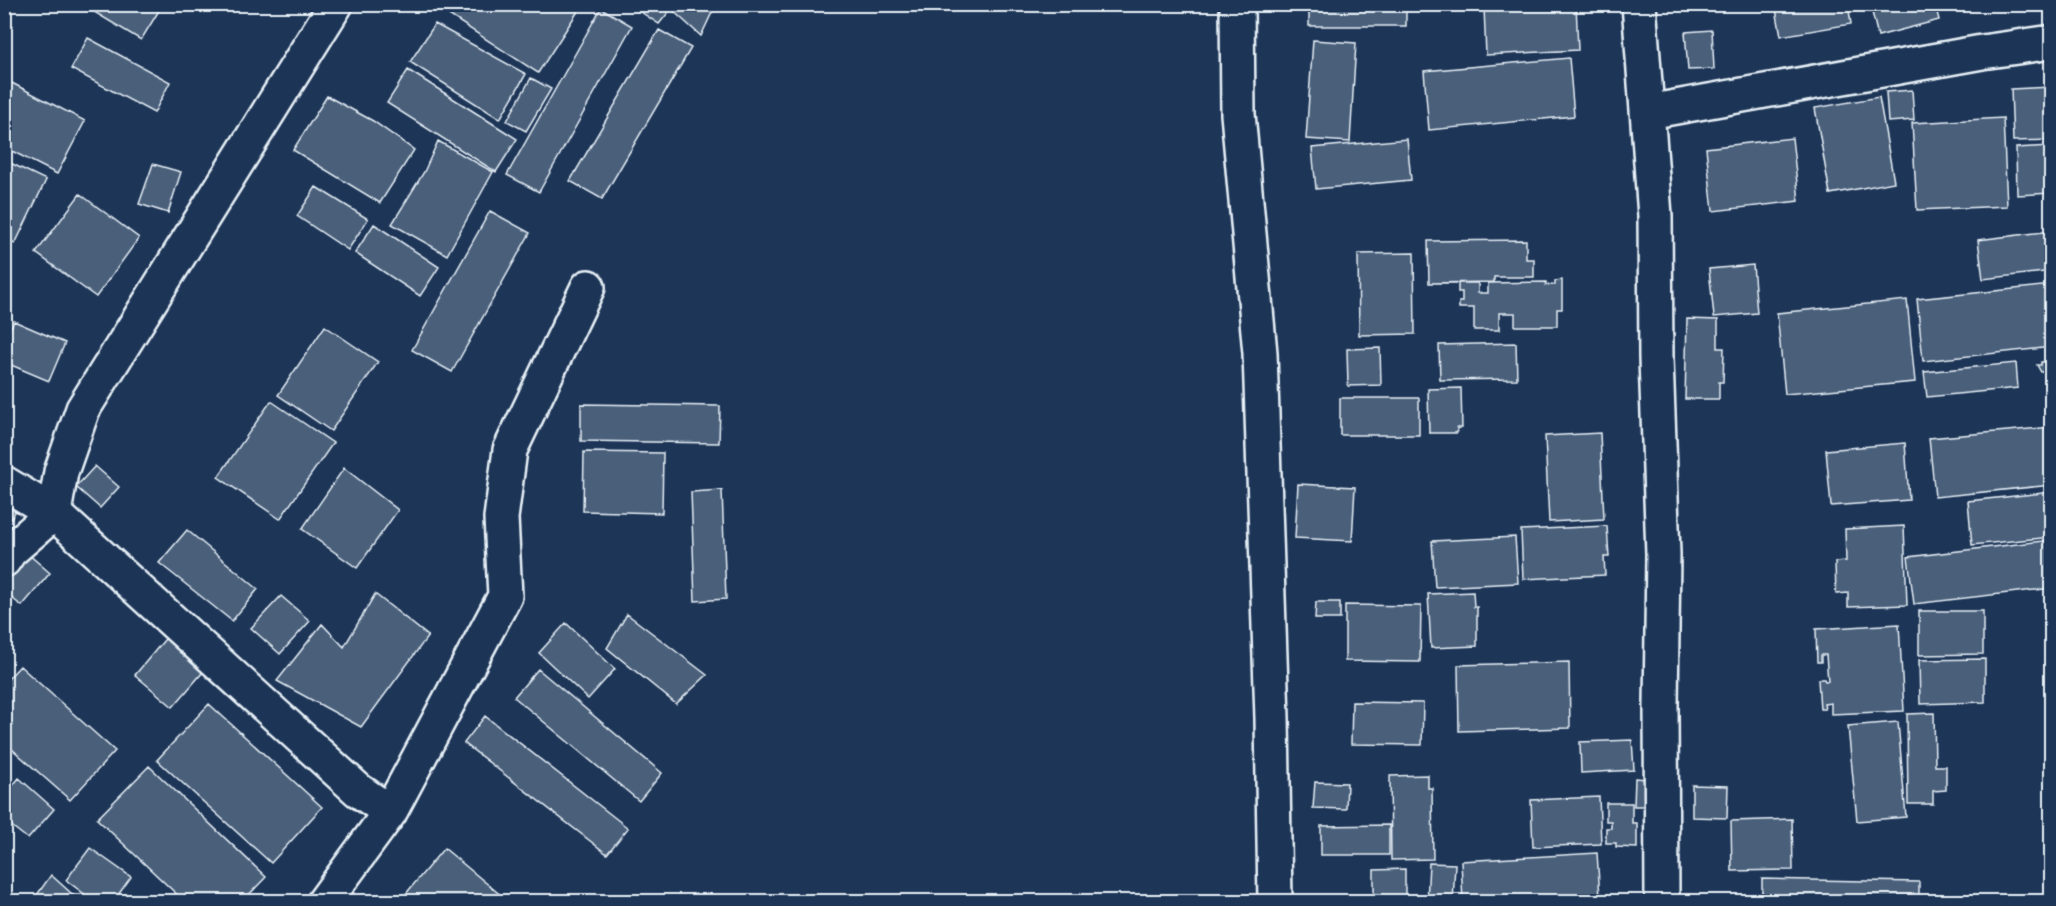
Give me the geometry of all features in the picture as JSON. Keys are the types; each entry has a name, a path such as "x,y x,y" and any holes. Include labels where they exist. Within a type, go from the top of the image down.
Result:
{"street":[{"path":"4,560 10,551 54,513 61,472 83,409 336,4"},
{"path":"1237,4 1238,114 1260,353 1275,902"},
{"path":"1639,4 1655,216 1656,358 1664,554 1661,706 1662,902"},
{"path":"1648,112 1982,52 2052,42"},
{"path":"324,902 390,812 505,596 501,518 510,450 588,287"},
{"path":"4,483 54,513 358,790 390,812"}],"building":[{"path":"81,4 163,4 141,40"},
{"path":"432,4 581,4 582,5 538,73"},
{"path":"629,4 716,4 701,36 671,9 659,24"},
{"path":"1309,4 1406,4 1406,26 1309,26"},
{"path":"1576,4 1578,50 1486,55 1484,8"},
{"path":"1775,4 1848,4 1851,24 1781,36"},
{"path":"1870,4 1935,4 1939,20 1878,36"},
{"path":"601,8 632,26 539,192 507,175"},
{"path":"435,24 526,74 500,119 410,62"},
{"path":"659,30 691,48 602,199 570,181"},
{"path":"1712,30 1714,69 1688,70 1685,32"},
{"path":"88,38 170,82 154,113 71,69"},
{"path":"1313,40 1356,43 1350,142 1306,139"},
{"path":"1569,58 1574,116 1429,130 1424,71"},
{"path":"408,70 517,139 496,172 387,103"},
{"path":"531,78 551,89 526,131 507,121"},
{"path":"10,82 85,121 57,174 4,147 4,92"},
{"path":"2052,87 2052,140 2013,141 2011,89"},
{"path":"1912,90 1914,120 1888,122 1886,92"},
{"path":"327,96 373,121 414,150 380,203 293,150"},
{"path":"1879,97 1894,182 1830,194 1815,108"},
{"path":"2003,118 2007,206 1917,210 1912,123"},
{"path":"1792,138 1799,201 1713,211 1706,148"},
{"path":"1407,139 1411,180 1316,189 1312,148"},
{"path":"438,141 493,172 447,255 392,224 424,172"},
{"path":"2052,146 2052,193 2017,195 2016,148"},
{"path":"4,160 46,180 15,244 4,239"},
{"path":"153,164 181,172 168,213 139,204"},
{"path":"316,187 368,219 348,250 297,216"},
{"path":"80,194 139,238 96,297 36,253"},
{"path":"490,211 530,233 452,372 412,350"},
{"path":"374,224 439,267 420,296 355,253"},
{"path":"2052,231 2052,271 1983,279 1978,240"},
{"path":"1526,240 1526,259 1534,259 1534,277 1494,277 1494,282 1429,283 1428,241"},
{"path":"1414,253 1415,334 1359,335 1358,254"},
{"path":"1753,265 1757,313 1714,317 1709,269"},
{"path":"1562,280 1562,309 1557,309 1557,326 1515,326 1515,313 1499,313 1499,330 1474,330 1474,308 1459,308 1459,302 1462,302 1462,292 1458,292 1458,283 1478,283 1478,293 1488,293 1488,283 1546,282 1546,285 1555,285 1555,281"},
{"path":"2052,285 2052,347 1923,361 1917,299"},
{"path":"1907,300 1915,382 1785,394 1777,313"},
{"path":"1687,319 1718,320 1718,348 1724,348 1723,382 1719,382 1719,399 1685,399"},
{"path":"14,321 65,343 49,381 4,362 4,342"},
{"path":"325,326 378,362 331,431 278,395"},
{"path":"1516,343 1517,379 1440,380 1439,345"},
{"path":"1380,348 1381,385 1348,386 1347,349"},
{"path":"2048,355 2052,355 2052,380 2048,380 2048,372 2041,372 2037,365 2041,365 2041,362 2048,362"},
{"path":"2016,363 2018,388 1927,397 1924,372"},
{"path":"1461,388 1462,428 1457,428 1457,433 1429,433 1428,389"},
{"path":"1340,398 1419,398 1419,435 1340,435"},
{"path":"271,401 333,443 280,519 218,477"},
{"path":"581,404 720,406 719,443 581,441"},
{"path":"2052,427 2052,485 1935,497 1929,438"},
{"path":"1600,433 1604,519 1549,522 1545,436"},
{"path":"1905,443 1909,500 1831,506 1826,450"},
{"path":"584,452 663,453 662,513 583,511"},
{"path":"95,466 119,487 100,508 76,487"},
{"path":"344,468 398,510 357,568 302,529"},
{"path":"1298,484 1355,487 1352,541 1295,538"},
{"path":"722,490 726,599 695,601 691,492"},
{"path":"2052,492 2052,537 1972,545 1968,501"},
{"path":"4,499 18,506 4,532"},
{"path":"1607,526 1609,557 1604,557 1605,575 1523,579 1521,530"},
{"path":"1904,526 1907,605 1848,607 1848,593 1836,594 1835,562 1846,561 1845,529"},
{"path":"187,530 258,589 232,621 159,563"},
{"path":"1515,537 1518,583 1435,587 1432,541"},
{"path":"2052,540 2052,588 1914,604 1908,557"},
{"path":"27,553 50,573 22,606 4,592 4,580"},
{"path":"1473,592 1474,607 1477,607 1477,646 1431,648 1428,594"},
{"path":"375,594 428,636 361,727 277,681 322,624 344,647"},
{"path":"281,596 310,621 280,654 251,628"},
{"path":"1316,602 1340,602 1340,619 1315,619"},
{"path":"1345,605 1421,606 1420,662 1345,661"},
{"path":"1919,611 1983,611 1983,654 1919,655"},
{"path":"627,614 707,675 676,704 607,648"},
{"path":"566,623 615,669 588,699 539,653"},
{"path":"1899,624 1904,711 1831,714 1831,703 1824,704 1825,709 1820,709 1818,679 1828,681 1826,655 1821,655 1821,662 1817,662 1816,629"},
{"path":"170,633 209,665 173,707 135,675"},
{"path":"1985,659 1985,702 1920,704 1919,660"},
{"path":"1569,662 1570,728 1459,731 1458,665"},
{"path":"20,666 115,751 70,800 4,742 4,683"},
{"path":"538,669 662,773 639,801 514,697"},
{"path":"1352,702 1423,703 1422,745 1351,744"},
{"path":"209,704 322,807 271,863 157,760"},
{"path":"1934,713 1935,766 1946,766 1946,790 1933,791 1933,804 1908,804 1907,714"},
{"path":"485,716 628,828 607,854 464,743"},
{"path":"1898,722 1906,817 1857,821 1848,726"},
{"path":"1632,740 1634,770 1581,773 1580,742"},
{"path":"149,766 266,877 242,902 185,902 97,819"},
{"path":"1428,775 1428,788 1432,788 1433,859 1391,860 1390,776"},
{"path":"19,778 54,809 28,839 4,820 4,796"},
{"path":"1635,778 1646,779 1645,806 1634,806"},
{"path":"1315,782 1347,783 1346,809 1313,808"},
{"path":"1692,785 1728,786 1727,818 1692,817"},
{"path":"1599,797 1601,844 1533,847 1531,800"},
{"path":"1606,803 1632,803 1632,823 1637,823 1637,848 1616,847 1616,843 1606,843 1606,828 1611,828 1611,821 1606,821"},
{"path":"1792,819 1793,870 1732,871 1731,821"},
{"path":"1389,825 1389,855 1321,855 1321,826"},
{"path":"90,848 131,877 113,902 95,902 66,880"},
{"path":"444,848 509,902 399,902"},
{"path":"1597,853 1600,897 1513,902 1463,902 1461,861"},
{"path":"1429,863 1455,864 1453,902 1427,902"},
{"path":"1405,869 1405,899 1374,900 1374,870"},
{"path":"51,875 81,902 32,902"},
{"path":"1762,879 1919,882 1919,902 1762,902"}]}
